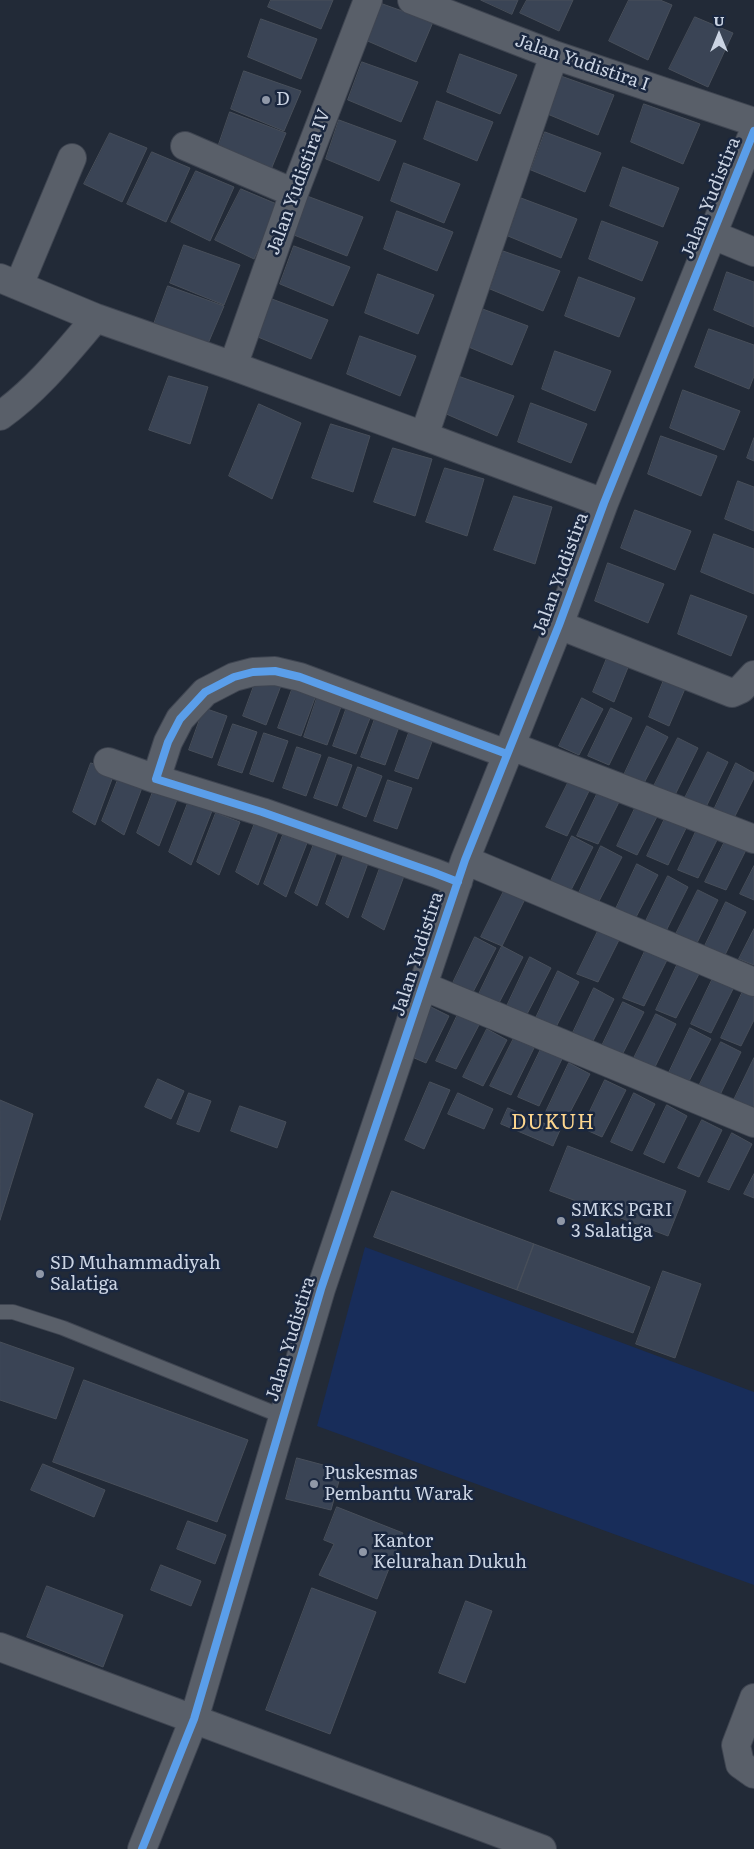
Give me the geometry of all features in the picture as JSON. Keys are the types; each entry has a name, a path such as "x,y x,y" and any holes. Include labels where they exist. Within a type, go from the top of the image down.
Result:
{"street":[{"name":"Jalan Yudistira IV","path":"233,366 294,193 368,0"},
{"name":"Jalan Yudistira I","path":"412,0 554,55 754,122"},
{"path":"424,436 554,55"},
{"name":"Jalan Yudistira","path":"142,1849 194,1720 321,1289 461,871 559,625 604,503 754,132"},
{"path":"185,146 294,193"},
{"path":"72,158 10,282 96,318 233,366 604,503"},
{"path":"713,235 754,252"},
{"path":"0,416 30,392 96,318"},
{"path":"559,625 732,693 741,689 754,675"},
{"path":"156,779 168,742 180,719 205,692 234,677 253,672 275,671 300,677 509,750 754,839"},
{"path":"108,762 262,812 436,872 461,871 754,982"},
{"path":"423,986 754,1123"},
{"path":"0,1647 533,1847"},
{"path":"754,1698 736,1745 740,1764 754,1774"}],"lane":[{"path":"0,1312 13,1312 62,1328 284,1417"}],"shaded area":[{"path":"365,1247 754,1392 754,1585 317,1426"}],"building":[{"path":"271,0 333,0 321,29 268,7"},
{"path":"481,0 518,0 512,14"},
{"path":"527,0 573,0 559,31 520,13"},
{"path":"629,0 660,0 672,5 648,60 609,41"},
{"path":"377,2 433,22 416,62 363,39"},
{"path":"695,17 733,33 708,87 669,69"},
{"name":"D","path":"261,19 317,39 301,79 248,57"},
{"path":"460,54 517,75 500,114 447,92"},
{"path":"362,62 418,82 401,122 348,100"},
{"name":"D","path":"244,71 301,91 284,131 231,109"},
{"path":"558,75 614,95 598,135 545,113"},
{"path":"437,101 493,122 477,161 424,139"},
{"path":"644,104 700,124 683,164 631,142"},
{"name":"D","path":"230,112 286,133 270,172 217,150"},
{"path":"339,120 396,141 379,181 326,159"},
{"path":"545,132 601,153 585,192 531,170"},
{"path":"110,133 147,148 122,202 84,184"},
{"path":"152,152 190,168 166,222 127,204"},
{"path":"404,163 460,184 444,223 391,201"},
{"path":"623,167 679,188 663,227 610,206"},
{"path":"196,171 234,187 210,241 171,222"},
{"path":"241,189 279,205 254,259 215,240"},
{"path":"307,196 363,217 347,256 294,235"},
{"path":"521,198 577,219 561,258 508,236"},
{"path":"397,211 453,232 437,271 384,249"},
{"path":"602,221 658,242 642,281 589,259"},
{"path":"184,245 240,265 224,305 170,283"},
{"path":"294,246 350,267 333,306 280,284"},
{"path":"503,251 560,271 543,311 490,289"},
{"path":"727,272 754,282 754,327 714,310"},
{"path":"378,274 434,295 418,334 365,313"},
{"path":"579,277 635,298 619,337 565,316"},
{"path":"168,286 224,306 207,346 154,324"},
{"path":"272,299 328,320 311,359 258,337"},
{"path":"472,305 528,326 512,365 459,343"},
{"path":"709,329 754,345 754,376 749,389 695,367"},
{"path":"360,336 416,356 400,396 347,374"},
{"path":"555,351 611,371 595,411 542,389"},
{"path":"169,376 208,387 190,444 149,430"},
{"path":"458,376 514,396 497,436 444,413"},
{"path":"683,390 740,411 724,450 670,428"},
{"path":"531,403 587,424 571,463 518,442"},
{"path":"259,404 301,423 272,499 229,476"},
{"path":"331,424 370,436 353,492 312,478"},
{"path":"661,436 717,456 701,496 648,474"},
{"path":"754,438 754,461 747,458"},
{"path":"393,448 432,459 415,516 374,502"},
{"path":"445,468 484,479 467,536 426,522"},
{"path":"738,481 754,487 754,531 725,519"},
{"path":"514,496 552,507 535,564 494,550"},
{"path":"635,510 691,531 675,570 621,548"},
{"path":"714,534 754,549 754,594 701,572"},
{"path":"608,563 664,584 648,623 595,601"},
{"path":"691,595 747,616 731,656 678,634"},
{"path":"610,651 631,660 614,702 593,692"},
{"path":"258,675 282,683 266,725 243,716"},
{"path":"666,675 687,684 669,726 649,717"},
{"path":"293,687 316,695 301,736 278,728"},
{"path":"318,695 342,704 327,745 304,737"},
{"path":"582,698 603,709 579,755 559,746"},
{"path":"348,704 372,713 356,754 333,746"},
{"path":"204,708 227,716 212,758 189,750"},
{"path":"611,708 632,718 609,765 588,756"},
{"path":"376,716 400,724 385,765 361,757"},
{"path":"233,724 257,732 242,773 218,765"},
{"path":"647,726 668,737 644,783 624,775"},
{"path":"410,730 433,739 418,779 395,771"},
{"path":"264,733 288,741 273,782 250,774"},
{"path":"678,738 698,748 675,795 654,786"},
{"path":"297,747 321,755 306,796 283,788"},
{"path":"708,752 728,762 705,809 684,800"},
{"path":"329,757 352,765 337,806 314,798"},
{"path":"91,763 115,771 95,825 73,812"},
{"path":"736,763 754,773 754,778 733,820 713,812"},
{"path":"358,767 382,776 366,817 343,808"},
{"path":"121,772 145,780 124,835 102,821"},
{"path":"570,779 590,789 567,836 546,827"},
{"path":"388,780 412,788 397,829 374,821"},
{"path":"156,784 180,792 159,846 137,833"},
{"path":"600,788 621,798 598,844 577,836"},
{"path":"640,798 661,809 637,855 617,846"},
{"path":"188,803 212,811 191,865 169,852"},
{"path":"670,808 691,818 668,865 647,856"},
{"path":"216,813 240,822 219,875 197,862"},
{"path":"701,821 721,832 698,878 678,870"},
{"path":"255,823 278,832 258,885 236,872"},
{"path":"729,833 749,844 726,890 705,882"},
{"path":"283,835 307,843 286,897 264,884"},
{"path":"572,836 593,847 569,894 549,885"},
{"path":"314,844 337,852 317,906 295,893"},
{"path":"601,846 622,857 598,903 578,895"},
{"path":"344,855 368,863 348,918 326,904"},
{"path":"637,864 658,875 634,921 614,913"},
{"path":"754,866 754,900 740,894"},
{"path":"380,868 404,876 384,930 362,917"},
{"path":"668,876 688,887 665,933 644,925"},
{"path":"505,889 525,899 502,946 481,937"},
{"path":"698,890 718,900 695,947 674,938"},
{"path":"726,902 746,912 723,959 703,950"},
{"path":"601,925 621,936 598,982 577,974"},
{"path":"754,929 754,965 739,959"},
{"path":"475,937 496,948 472,994 452,985"},
{"path":"502,946 523,957 499,1003 479,994"},
{"path":"646,949 667,960 644,1006 623,998"},
{"path":"530,957 551,968 527,1014 507,1006"},
{"path":"679,961 700,972 676,1018 656,1010"},
{"path":"558,971 579,982 555,1029 535,1020"},
{"path":"714,976 734,987 711,1033 691,1024"},
{"path":"594,988 614,999 591,1045 571,1037"},
{"path":"744,989 754,994 754,1020 741,1046 721,1038"},
{"path":"623,1002 644,1012 620,1059 600,1050"},
{"path":"429,1006 449,1016 426,1063 405,1054"},
{"path":"459,1012 480,1023 456,1069 436,1061"},
{"path":"656,1014 676,1024 653,1071 632,1062"},
{"path":"690,1028 711,1039 687,1085 667,1077"},
{"path":"487,1029 507,1040 483,1086 463,1077"},
{"path":"514,1038 534,1048 511,1095 490,1086"},
{"path":"721,1042 741,1052 718,1099 697,1090"},
{"path":"541,1049 562,1059 539,1106 518,1097"},
{"path":"754,1058 754,1109 733,1102"},
{"path":"569,1063 590,1074 566,1120 546,1112"},
{"path":"158,1079 184,1091 171,1119 145,1107"},
{"path":"605,1080 626,1090 602,1137 582,1128"},
{"path":"430,1082 450,1090 424,1149 405,1140"},
{"path":"189,1093 211,1101 199,1132 177,1124"},
{"path":"458,1093 493,1109 484,1129 448,1114"},
{"path":"634,1093 655,1104 632,1151 611,1142"},
{"path":"0,1100 33,1114 0,1220"},
{"path":"667,1105 687,1116 664,1163 644,1154"},
{"path":"240,1106 286,1122 277,1148 231,1131"},
{"path":"508,1108 560,1130 553,1146 501,1124"},
{"path":"702,1120 722,1130 699,1177 678,1168"},
{"path":"732,1133 752,1144 729,1190 708,1182"},
{"path":"568,1146 686,1191 668,1236 550,1191"},
{"path":"754,1174 754,1198 744,1194"},
{"path":"392,1191 534,1244 517,1290 374,1237"},
{"path":"534,1244 650,1287 633,1333 517,1290"},
{"path":"663,1271 701,1284 675,1358 636,1344"},
{"path":"0,1342 74,1368 56,1419 0,1400"},
{"path":"84,1380 248,1440 217,1522 53,1462"},
{"name":"Puskesmas Pembantu Warak","path":"297,1458 342,1470 331,1510 286,1499"},
{"path":"43,1464 105,1490 94,1517 31,1490"},
{"name":"Kantor Kelurahan Dukuh","path":"337,1507 403,1533 377,1599 319,1575 334,1544 324,1540"},
{"path":"188,1521 226,1535 215,1564 177,1549"},
{"path":"161,1565 201,1581 191,1606 151,1590"},
{"path":"47,1586 123,1615 103,1667 27,1637"},
{"path":"312,1588 376,1612 330,1734 266,1710"},
{"path":"466,1601 492,1611 465,1683 439,1673"}],"cycle path":[{"path":"142,1849 194,1719 321,1289 465,860 559,625 604,503 754,131"},
{"path":"458,882 262,812 156,779 168,742 180,719 205,692 234,677 253,672 275,671 300,677 507,754"}],"place":[{"name":"D","path":"266,100"},
{"name":"SMKS PGRI 3 Salatiga","path":"561,1221"},
{"name":"SD Muhammadiyah Salatiga","path":"40,1274"},
{"name":"Puskesmas Pembantu Warak","path":"314,1484"},
{"name":"Kantor Kelurahan Dukuh","path":"363,1552"}],"district":[{"name":"DUKUH","path":"553,1123"}]}
